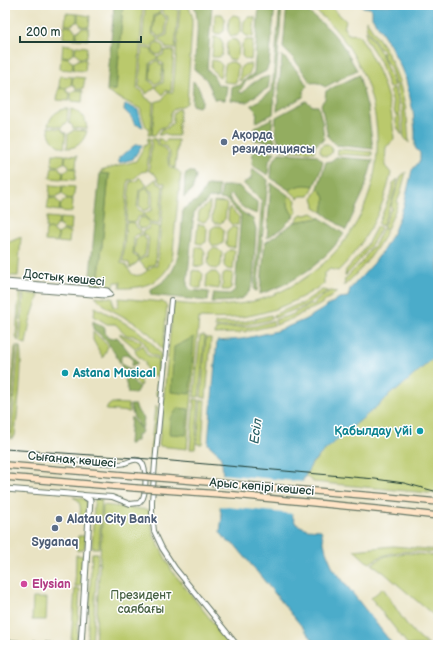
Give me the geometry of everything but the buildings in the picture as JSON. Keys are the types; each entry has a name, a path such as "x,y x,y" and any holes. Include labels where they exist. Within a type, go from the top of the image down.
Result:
{"main road":[{"name":"Сығанақ көшесі","path":"5,465 136,476"},
{"name":"Арыс көпірі көшесі","path":"136,476 438,502"},
{"name":"Сығанақ көшесі","path":"5,477 135,488"},
{"name":"Арыс көпірі көшесі","path":"135,488 235,495 438,516"}],"street":[{"name":"Достық көшесі","path":"5,282 101,290 107,291 110,294 105,295 5,287"},
{"path":"171,300 155,463 152,514 154,531 171,562 237,645"},
{"path":"5,489 112,497 130,504 136,504 144,496 144,464 137,459 120,464 56,459"},
{"path":"82,495 88,498 91,502 82,645"},
{"path":"5,642 53,645"}],"green space":[{"path":"114,5 123,5 116,90 107,90"},
{"path":"123,5 143,5 137,89 142,91 146,98 153,102 151,135 148,135 149,128 146,127 141,109 107,92 107,90 116,90"},
{"path":"156,5 160,10 160,12 154,15 152,34 158,38 158,41 151,47 142,46 145,8"},
{"path":"167,5 171,5 171,8 178,10 175,49 166,48 160,41 160,38 167,35 168,16 162,12 162,10"},
{"path":"173,5 188,5 192,15 187,103 172,110 170,123 167,124 167,126 160,128 155,135 152,135 155,102 162,100 168,92 173,92 180,8"},
{"path":"194,5 212,5 207,70 213,75 218,85 227,86 225,100 214,99 206,79 194,69 197,21"},
{"path":"259,5 275,5 269,64 266,71 246,81 239,92 243,93 255,82 270,76 268,88 247,102 231,100 232,86 239,86 248,77 254,74"},
{"path":"280,5 282,5 273,114 256,122 257,112 251,106 272,91"},
{"path":"287,5 300,5 330,30 341,43 357,70 325,87 318,83 311,83 294,59 283,48"},
{"path":"308,5 329,5 346,21 344,28 348,34 359,35 379,72 388,98 393,126 394,140 386,147 385,166 391,173 388,187 378,214 365,238 348,261 338,271 330,269 324,274 324,284 294,301 264,312 234,318 199,318 187,449 159,446 173,304 214,306 239,304 263,299 275,294 305,278 330,258 350,234 364,207 374,177 377,146 375,114 366,81 356,59 343,38 318,12"},
{"path":"66,13 77,14 77,22 72,25 65,25"},
{"path":"159,13 166,17 165,34 158,37 155,33 153,33 155,16"},
{"path":"78,14 90,16 89,27 81,26 78,22"},
{"path":"215,14 222,14 225,19 224,31 220,34 214,33"},
{"path":"233,15 238,16 241,20 241,32 236,36 231,36 228,31 229,19"},
{"path":"248,17 255,17 253,37 247,36 243,33 244,21"},
{"path":"366,20 388,53 389,59 391,60 400,84 395,85 383,50 380,49 366,27"},
{"path":"64,26 72,27 76,31 75,39 63,38"},
{"path":"81,28 89,28 88,40 76,39 77,31"},
{"path":"366,30 381,53 394,86 389,88 381,62 366,39"},
{"path":"214,37 220,38 223,43 222,55 219,57 212,57"},
{"path":"231,39 236,40 239,44 238,56 234,60 229,59 226,55 227,43"},
{"path":"246,40 253,40 251,60 245,59 242,56 242,44"},
{"path":"158,43 162,45 164,49 162,53 158,55 154,53 152,49 154,45"},
{"path":"63,44 74,46 74,53 69,57 62,56"},
{"path":"76,46 87,47 86,58 79,58 75,53"},
{"path":"142,48 151,49 153,54 157,56 157,59 150,63 149,81 155,86 146,94 145,90 139,87"},
{"path":"165,50 174,51 171,90 165,91 163,95 156,88 156,86 163,83 164,64 158,60 158,57 163,55"},
{"path":"282,55 300,74 307,86 303,97 277,111"},
{"path":"61,57 69,58 70,61 73,62 72,70 60,69"},
{"path":"79,59 86,60 85,71 73,70 74,62"},
{"path":"212,60 218,61 222,65 220,78 211,68"},
{"path":"159,61 160,65 163,65 161,81 155,84 152,80 150,80 151,64"},
{"path":"229,62 234,62 238,67 236,83 223,82 225,65"},
{"path":"245,64 251,64 250,73 239,81 241,67"},
{"path":"359,75 368,110 373,149 336,145 328,137 321,104 325,99 326,91"},
{"path":"60,76 72,77 71,85 66,88 59,87"},
{"path":"73,77 85,78 83,89 76,89 75,86 72,85"},
{"path":"193,81 199,88 201,94 202,103 199,107 192,105"},
{"path":"400,85 406,110 409,143 404,137 402,105 400,104 396,87"},
{"path":"59,88 66,89 67,92 70,93 69,101 57,100"},
{"path":"394,88 399,108 402,135 396,124 397,116 395,114 390,90"},
{"path":"76,90 83,91 82,102 71,101 71,93"},
{"path":"306,101 313,106 318,106 322,121 324,139 316,145 279,142 275,132 276,117"},
{"path":"64,109 68,109 67,123 62,127 48,125 50,119 54,115"},
{"path":"71,109 75,110 82,116 87,129 73,128 69,123"},
{"path":"180,109 178,136 168,136 165,133 158,135 162,129 168,128 173,123 174,112"},
{"path":"273,118 271,133 276,142 254,140 255,127"},
{"path":"48,127 62,129 63,132 66,133 64,148 57,145 53,140"},
{"path":"73,130 87,131 80,143 74,147 67,148 68,134"},
{"path":"148,138 150,138 147,171 141,172 133,180 128,180 121,263 125,264 130,272 137,275 143,274 153,266 157,266 165,183 160,183 155,174 149,171 152,138 155,139 157,144 168,153 168,164 170,167 181,174 172,258 169,266 159,278 145,285 120,288 121,282 115,282 114,287 98,286 109,175 100,173 101,171 136,161 145,145 147,145"},
{"path":"157,139 161,139 164,142 167,140 178,140 175,168 170,164 170,153 166,149 167,147 160,145"},
{"path":"324,144 328,144 332,150 328,156 324,156 320,152 320,148"},
{"path":"281,145 315,147 314,152 281,150"},
{"path":"338,149 372,152 372,156 337,154"},
{"path":"253,150 275,152 269,161 268,175 252,165"},
{"path":"279,153 316,155 323,161 314,186 301,185 289,190 271,178 272,163"},
{"path":"53,154 65,155 64,163 59,166 52,165"},
{"path":"66,155 77,156 76,168 69,167 68,164 65,163"},
{"path":"336,157 373,160 364,191 346,230 322,212 325,199 318,188 326,162 331,161"},
{"path":"52,167 59,167 60,170 63,171 62,179 50,178"},
{"path":"69,168 76,169 75,180 63,179 64,172"},
{"path":"252,168 268,180 257,291 254,290 262,201 243,183 251,179"},
{"path":"194,172 196,177 192,190 184,197 185,176 186,173"},
{"path":"406,172 397,202 398,204 387,229 383,227 392,209 391,206 401,176"},
{"path":"100,173 109,174 98,286 89,285"},
{"path":"139,177 146,184 146,186 139,190 137,208 143,213 143,216 138,217 135,222 126,221 130,182 137,181"},
{"path":"156,179 157,183 163,186 159,224 150,223 144,216 145,213 152,210 153,191 147,187"},
{"path":"398,179 382,226 378,224 390,196 393,183"},
{"path":"271,183 288,195 288,206 294,216 282,228 267,238"},
{"path":"306,184 314,186 309,196 301,196 298,198 289,190 297,186"},
{"path":"50,185 62,186 61,194 56,197 49,197"},
{"path":"207,185 219,186 218,198 209,198 194,212 187,285 190,290 209,292 208,301 151,295 151,289 167,278 176,264 180,246 183,209 199,199"},
{"path":"63,186 75,187 73,199 66,198 62,194"},
{"path":"222,186 239,186 245,193 257,202 257,214 242,207 232,194 229,197 240,210 253,219 256,229 253,282 251,289 243,298 232,301 212,302 214,293 230,294 235,290 241,215 235,210 228,200 220,199"},
{"path":"144,188 148,188 149,192 151,192 150,208 143,211 141,207 139,207 140,191"},
{"path":"318,188 325,199 322,212 315,208 313,198"},
{"path":"288,195 296,200 295,208 297,212 294,216 288,206"},
{"path":"49,198 56,199 60,203 59,211 47,209"},
{"path":"66,200 73,200 72,212 60,211 61,203"},
{"path":"210,202 209,218 204,222 198,221 199,212"},
{"path":"214,202 227,203 225,219 221,223 215,223 212,219"},
{"path":"229,207 239,217 238,225 232,225 228,220"},
{"path":"312,213 320,218 295,222 301,214 306,215"},
{"path":"47,217 59,218 58,225 55,226 54,229 46,228"},
{"path":"143,217 147,219 149,223 147,227 143,229 139,227 137,223 139,219"},
{"path":"60,218 72,219 71,230 63,230 62,227 59,226"},
{"path":"320,218 344,234 326,255 307,271 285,284 260,294 265,243 295,222"},
{"path":"126,222 135,223 137,228 141,230 141,233 134,236 133,255 139,259 138,262 130,268 129,263 123,261"},
{"path":"198,224 204,225 207,229 206,242 202,244 196,243"},
{"path":"150,225 159,226 155,264 149,266 147,270 140,260 147,257 149,238 143,234 143,231 148,229"},
{"path":"215,226 220,226 224,230 223,243 218,246 213,246 210,241 211,229"},
{"path":"377,226 381,228 369,248 345,276 346,270 364,250"},
{"path":"232,227 237,228 235,247 229,247 226,244 227,231"},
{"path":"383,228 387,231 378,246 363,266 344,286 345,279 360,265 372,247 374,247"},
{"path":"46,229 54,230 58,234 57,242 45,241"},
{"path":"63,231 70,232 69,243 58,242 58,234"},
{"path":"140,235 144,235 145,239 147,239 145,255 139,259 136,254 134,254 136,238"},
{"path":"21,237 18,276 5,276 5,244"},
{"path":"196,247 202,247 205,252 204,265 200,267 194,266"},
{"path":"213,248 218,249 222,253 221,265 216,269 211,268 208,264 209,252"},
{"path":"229,250 235,250 233,270 227,269 224,266 225,254"},
{"path":"193,270 200,271 203,274 201,288 195,288 192,285"},
{"path":"211,272 216,272 220,277 219,289 206,287 207,275"},
{"path":"226,272 233,273 231,288 228,290 222,290 223,275"},
{"path":"322,290 328,291 304,306 274,318 273,315 302,304"},
{"path":"330,291 337,292 307,312 305,311 296,317 276,325 275,320 294,314 311,304 314,305 315,302"},
{"path":"24,293 39,295 30,321 26,344 20,342"},
{"path":"19,294 22,294 18,341 16,337"},
{"path":"95,296 113,298 113,307 118,307 119,298 163,302 167,306 163,350 150,334 135,323 106,307"},
{"path":"95,307 136,329 149,340 159,352 162,357 159,396 156,395 159,357 150,353 142,340 138,337 127,335 115,324 107,324 94,316"},
{"path":"271,315 272,319 237,326 215,327 215,323 243,322"},
{"path":"93,321 105,328 107,337 111,339 117,337 138,363 131,366 133,361 131,357 126,354 123,355 121,357 122,363 129,368 124,372 112,348 93,329"},
{"path":"273,321 274,325 249,331 247,330 246,332 241,331 240,333 215,334 216,329 255,326"},
{"path":"93,331 108,346 103,358 93,340"},
{"path":"120,333 142,343 135,348 120,335"},
{"path":"200,336 205,336 199,397 194,397"},
{"path":"194,337 190,394 171,392 174,347"},
{"path":"206,338 211,338 206,398 201,397"},
{"path":"17,345 8,441 7,437 15,348"},
{"path":"142,345 147,355 158,359 156,376 151,377 145,366 145,362 135,350"},
{"path":"19,346 21,351 20,388 15,436 11,439"},
{"path":"438,354 438,494 313,482 305,475 322,453"},
{"path":"130,369 130,374 134,383 139,387 135,394 128,393 124,374"},
{"path":"131,369 139,375 140,386 132,378"},
{"path":"194,399 199,400 195,449 190,449"},
{"path":"201,400 205,400 202,444 197,444"},
{"path":"112,403 128,404 130,412 106,410"},
{"path":"130,405 135,405 139,413 144,418 142,429 134,418"},
{"path":"155,407 158,407 153,455 150,455"},
{"path":"178,408 189,409 186,435 169,434 170,419"},
{"path":"131,417 142,431 137,435 137,441 133,441 129,444"},
{"path":"73,497 85,499 87,503 85,516 80,516 80,505"},
{"path":"102,498 99,548 92,548 94,504 95,499"},
{"name":"Президент саябағы","path":"103,505 150,510 153,534 172,571 231,645 95,645"},
{"path":"78,536 85,536 85,547 83,550 77,551"},
{"path":"393,546 438,550 438,553 412,551 394,553 378,558 370,563 354,550"},
{"path":"92,553 98,553 92,645 87,645"},
{"path":"407,553 438,556 438,619 372,564 385,556"},
{"path":"76,555 83,556 82,584 80,586 75,586"},
{"path":"383,588 409,627 429,645 408,645 371,598"},
{"path":"75,589 80,589 77,638 75,641 71,641"},
{"path":"33,598 47,598 46,620 32,620"}],"water":[{"name":"Есіл","path":"361,5 438,5 438,354 396,391 389,394 388,397 322,453 312,463 302,482 293,507 292,515 296,524 307,529 321,530 326,551 333,568 393,645 317,645 235,545 227,541 220,532 222,517 220,509 223,476 222,463 220,455 208,444 217,341 242,339 277,331 304,320 339,298 348,297 350,289 374,263 394,231 404,205 412,170 420,161 420,153 415,147 413,111 406,80 390,45 372,17 372,10"},
{"path":"125,104 138,110 143,127 135,124 124,110"},
{"path":"137,144 142,145 133,159 119,163 119,157"}],"pier":[{"path":"221,474 304,482 294,514 218,506"}],"tram line":[{"path":"5,449 149,459 375,479 404,483 438,492"}],"place":[{"name":"Ақорда резиденциясы","path":"224,142"},
{"name":"Astana Musical","path":"65,373"},
{"name":"Қабылдау үйі","path":"420,431"},
{"name":"Alatau City Bank","path":"59,519"},
{"name":"Syganaq","path":"55,528"},
{"name":"Elysian","path":"24,584"}]}
